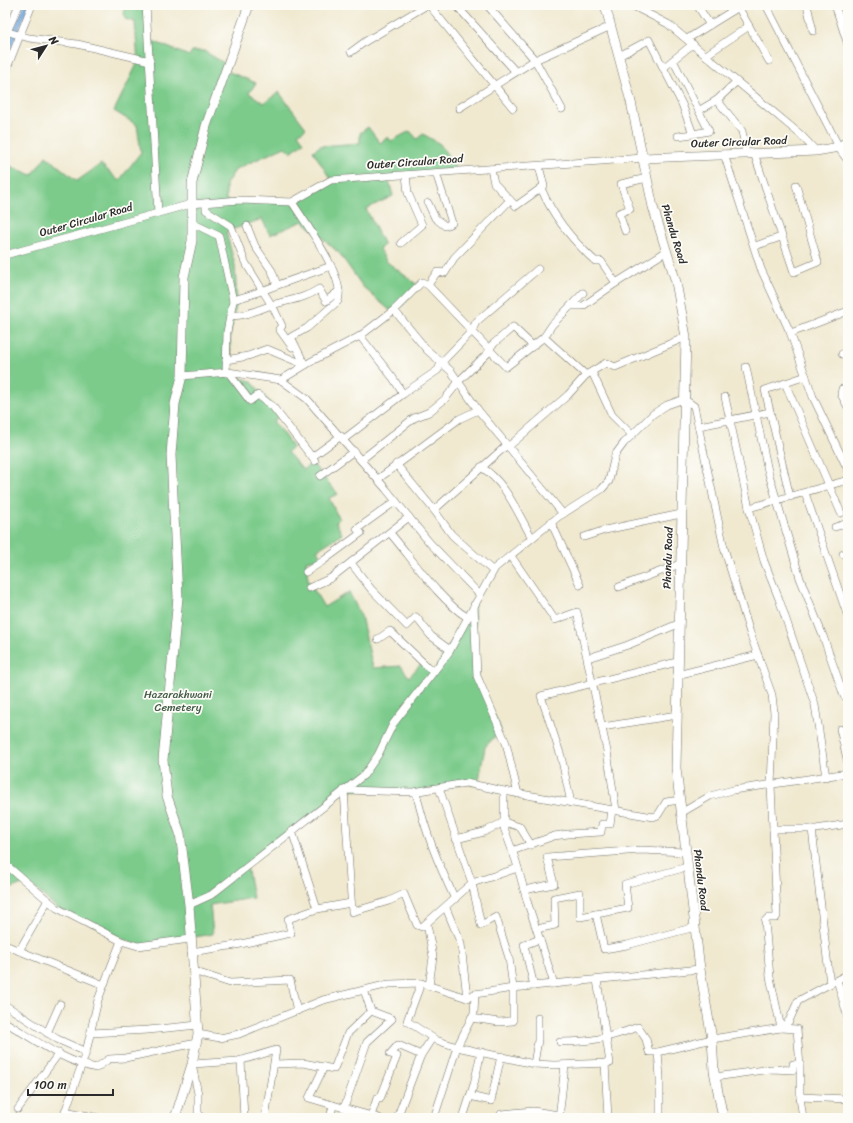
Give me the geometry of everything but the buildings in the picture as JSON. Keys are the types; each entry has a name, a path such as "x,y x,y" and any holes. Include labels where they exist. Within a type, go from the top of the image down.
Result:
{"main road":[{"path":"175,1118 192,1064 198,1030 190,939 189,905 180,832 167,796 163,760 178,597 171,455 172,432 175,404 182,376 184,277 192,241 192,183 206,126 249,5"},
{"name":"Phandu Road","path":"605,5 619,56 654,207 676,282 686,337 677,662 676,768 700,969 712,1040 715,1076 723,1118"},
{"name":"Outer Circular Road","path":"643,158 816,151 839,146 848,141"},
{"path":"839,146 848,159"}],"street":[{"path":"19,5 6,32 19,36 77,44 150,60"},
{"path":"5,73 32,5"},
{"path":"146,5 158,213"},
{"path":"351,52 366,41 428,5 495,84 513,108"},
{"path":"456,5 516,72"},
{"path":"487,5 535,60 562,109"},
{"path":"631,5 668,24 690,41 736,82 801,135 816,151"},
{"path":"696,5 710,25"},
{"path":"766,5 839,146"},
{"path":"806,5 813,31"},
{"path":"835,5 848,45"},
{"path":"663,68 673,60 690,41 710,25 739,6 769,61"},
{"path":"459,108 535,60 611,26"},
{"path":"706,55 749,26"},
{"path":"619,56 649,40 682,104 693,134"},
{"path":"673,60 700,110 709,131 678,136"},
{"path":"700,110 717,100 736,82"},
{"path":"717,100 742,131 794,272 818,262 796,185"},
{"path":"724,154 762,269 791,333 813,397 848,470"},
{"name":"Outer Circular Road","path":"5,255 191,204 239,200 292,202 331,180 643,158"},
{"path":"491,169 494,183 516,206 544,186 539,166"},
{"path":"428,203 435,218 445,226 452,223 436,173"},
{"path":"401,243 422,225 408,193 406,175"},
{"path":"625,231 618,213 630,209 621,184 647,178"},
{"path":"541,188 548,205 570,237 595,261 601,261 616,283"},
{"path":"428,285 437,272 445,273 454,258 510,200"},
{"path":"292,202 329,259 339,291 338,302 307,328 291,337 306,365"},
{"path":"206,203 206,210 231,226 245,262 263,290 282,326 279,329 306,365"},
{"path":"192,223 219,236 233,300 227,332 227,372 250,401 258,395 273,407 314,459 438,370 441,363 472,331 476,322 538,269"},
{"path":"247,226 255,246 272,271 278,285"},
{"path":"755,246 781,237"},
{"path":"571,306 583,306 616,283 637,271 648,262 667,251"},
{"path":"233,300 331,266"},
{"path":"281,380 360,336 394,310 422,282 428,285 506,367 544,337 552,325 583,293"},
{"path":"230,316 248,315 272,306 309,296 319,289 326,301 339,291"},
{"path":"394,310 427,350 451,371 478,410 563,514"},
{"path":"791,333 848,311"},
{"path":"361,460 414,418 429,412 445,399 459,381 490,351 491,346 513,327 533,346"},
{"path":"360,336 393,378 403,394"},
{"path":"544,337 589,373 612,415 632,435"},
{"path":"434,510 481,467 568,395 589,373 606,363 615,367 686,337"},
{"path":"226,360 248,356 267,349 306,365"},
{"path":"746,367 768,471 778,500 800,578 823,636 844,696"},
{"path":"182,376 227,372 281,380 307,399 354,451 430,542 480,594"},
{"path":"790,497 766,389 806,376"},
{"path":"785,383 842,513"},
{"path":"842,389 841,394 848,408"},
{"path":"724,397 749,508 764,561 779,599 815,705 826,777"},
{"path":"189,905 211,895 364,775 378,755 393,724 450,650 493,571 551,522 602,489 609,481 615,455 632,435 653,414 667,405 684,399 694,406 724,548 734,585 772,695 771,785 777,916 776,918 768,918 765,921 770,977 781,1028"},
{"path":"378,479 396,464 459,419 478,410"},
{"path":"699,426 770,412"},
{"path":"320,476 354,451"},
{"path":"396,464 452,534 493,571"},
{"path":"481,467 487,470 504,489 532,538"},
{"path":"749,508 848,480"},
{"path":"805,493 848,617"},
{"path":"306,572 323,562 361,533 357,529 396,501"},
{"path":"584,537 606,530 681,514"},
{"path":"308,588 330,578 409,517"},
{"path":"551,522 580,585"},
{"path":"836,527 848,523"},
{"path":"390,533 437,589 459,612 467,617"},
{"path":"511,556 555,620 577,612 602,727 614,810 610,824 602,824 601,832 554,836 512,851"},
{"path":"351,563 371,589 407,626 416,617 431,636 450,650"},
{"path":"619,587 680,564"},
{"path":"474,604 478,676 506,743 518,794"},
{"path":"588,658 628,645 678,624"},
{"path":"378,639 390,631 433,672"},
{"path":"677,675 758,655"},
{"path":"571,803 561,756 541,696 593,681 677,662"},
{"path":"602,727 677,715"},
{"path":"840,729 848,763"},
{"path":"681,813 710,796 848,773"},
{"path":"344,790 416,792 466,783 518,794 654,817 658,814 666,802 680,800"},
{"path":"439,788 472,883 475,904 482,925 496,917 509,958 513,988 513,1021 499,1022 471,1018"},
{"path":"344,790 348,865 352,886 352,912 389,901 404,894 417,925 422,927 428,924 472,883 518,868"},
{"path":"504,791 504,828 554,984"},
{"path":"416,792 424,827 437,861 455,900"},
{"path":"456,839 484,832 504,822 520,827 531,845"},
{"path":"773,829 812,829 848,824"},
{"path":"812,829 830,984"},
{"path":"292,830 317,909"},
{"path":"524,890 554,884 547,857 641,850 685,852"},
{"path":"5,864 57,908 121,941 138,946 190,939"},
{"path":"537,929 554,925 554,898 580,893 580,917 628,908 625,884 687,867"},
{"path":"19,951 48,900"},
{"path":"191,952 236,945 291,933 288,919 317,909 352,903"},
{"path":"446,908 461,944 467,998"},
{"path":"596,914 604,949 628,945 695,927"},
{"path":"428,924 433,957 429,986"},
{"path":"534,986 524,945 540,939"},
{"path":"63,1118 86,1052 98,1000 121,941"},
{"path":"5,945 104,985"},
{"path":"91,1033 148,1030 198,1030 220,1038 239,1034 323,1000 389,984 421,983 467,998 476,994 513,988 700,969"},
{"path":"193,971 230,983 290,980 296,1011"},
{"path":"781,1028 789,1021 798,1001 848,974"},
{"path":"421,983 407,1021 432,1038 457,1047 534,1064 565,1065 610,1063 597,980"},
{"path":"838,980 848,1018"},
{"path":"364,990 371,1011"},
{"path":"434,1118 457,1047 474,1013 476,994"},
{"path":"47,1033 60,1004"},
{"path":"5,1005 14,1009 47,1033 86,1052"},
{"path":"275,1064 303,1063 334,1069 348,1033 371,1011"},
{"path":"344,1108 367,1042 392,1019 371,1011"},
{"path":"534,1064 538,1040 538,1018"},
{"path":"5,1022 42,1045 81,1065 96,1068 109,1060 196,1043"},
{"path":"560,1042 586,1042 607,1039 638,1027 646,1039 649,1052 658,1052 712,1040 781,1028 797,1030 800,1064 800,1097 803,1118"},
{"path":"397,1118 421,1055 432,1038"},
{"path":"372,1116 377,1098 380,1099 397,1056 390,1054 398,1045 421,1055"},
{"path":"202,1118 198,1113 198,1094 192,1064 209,1064 241,1060 276,1050 275,1064 269,1088 265,1118"},
{"path":"463,1118 481,1052"},
{"path":"658,1052 660,1077 660,1118"},
{"path":"18,1109 59,1053"},
{"path":"470,1096 491,1101 501,1056"},
{"path":"241,1060 244,1118"},
{"path":"605,1063 608,1118"},
{"path":"715,1076 771,1069 793,1070 793,1064 800,1064"},
{"path":"499,1118 501,1114 533,1111 559,1116 565,1065"},
{"path":"324,1067 310,1098 379,1118"},
{"path":"800,1097 848,1099"},
{"path":"330,1118 333,1105"},
{"path":"65,1110 98,1118"}],"green space":[{"name":"Hazarakhwani Cemetery","path":"123,5 146,5 148,39 189,56 192,51 204,51 229,66 227,71 256,83 249,93 264,103 279,92 306,128 298,134 304,142 291,152 285,147 236,169 226,184 226,201 292,201 331,180 313,151 320,146 360,143 360,133 368,127 380,143 388,137 391,141 410,131 417,139 423,134 440,144 458,171 388,177 393,196 366,209 384,245 379,249 387,262 420,287 394,314 363,287 340,254 303,221 270,235 262,219 226,232 235,265 237,301 230,336 232,376 251,381 281,415 273,421 293,447 287,452 303,470 312,463 338,494 329,498 339,519 336,522 342,534 317,550 322,558 306,561 308,580 324,607 349,592 361,616 373,668 401,666 409,677 422,663 432,674 474,604 477,676 501,730 485,747 478,785 466,783 413,792 344,790 247,866 253,898 210,905 213,934 138,946 57,908 27,882 5,891 5,164 32,175 46,156 77,181 101,164 119,181 141,152 137,125 114,111 138,62 135,22 125,19"}],"waterway":[{"path":"5,55 27,5"}]}
